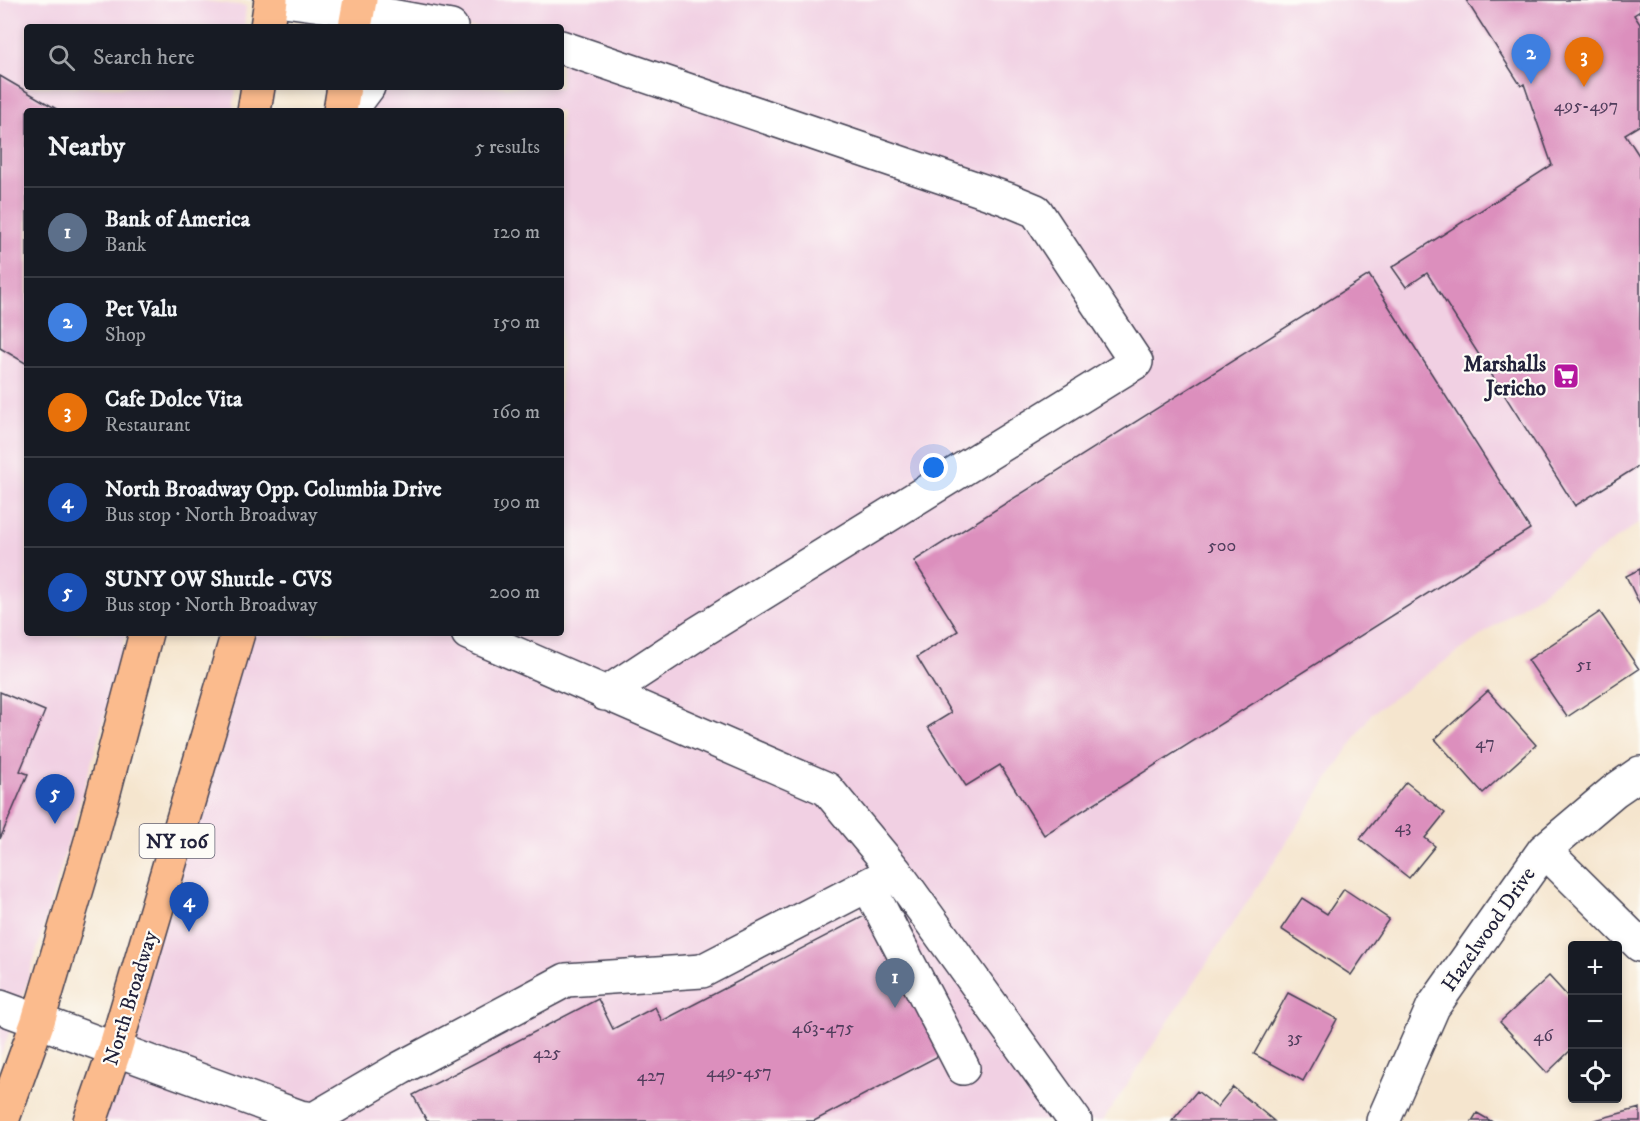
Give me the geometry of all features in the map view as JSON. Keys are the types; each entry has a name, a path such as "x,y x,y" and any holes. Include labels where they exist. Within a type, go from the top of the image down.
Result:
{"main road":[{"path":"267,24 271,0"},
{"path":"254,108 258,90"},
{"path":"340,108 344,90"},
{"path":"2,1121 38,1021 91,841 145,636"},
{"name":"North Broadway","path":"90,1121 115,1049 237,636"}],"street":[{"path":"284,0 432,24"},
{"path":"564,48 1036,211 1136,362 605,693"},
{"path":"352,108 366,90"},
{"path":"475,636 828,789 882,878 1075,1121"},
{"name":"Hazelwood Drive","path":"1383,1121 1433,1007 1544,850 1614,791 1640,773"},
{"path":"1544,850 1640,945"},
{"path":"0,1006 300,1117 314,1119 401,1068 566,980 702,971 882,878"},
{"path":"882,878 963,1068"}],"shaded area":[{"path":"0,0 197,0 246,6 244,24 24,24 24,90 236,90 233,108 24,108 24,636 125,636 105,716 23,997 0,1057"},
{"path":"384,0 1640,0 1640,522 1371,714 1103,1121 90,1121 237,636 564,636 564,108 354,108 358,90 564,90 564,24 377,24"}],"building":[{"name":"Marshalls Jericho","path":"1466,0 1640,0 1640,11 1634,15 1640,24 1640,125 1625,134 1640,157 1640,465 1575,506 1427,273 1406,287 1392,267 1552,165 1524,84 1521,86"},
{"path":"0,76 55,108 24,108 24,362 0,348"},
{"path":"1369,275 1530,529 1044,835 1000,765 966,786 928,727 951,713 917,657 958,631 914,561"},
{"path":"1640,569 1640,605 1626,576"},
{"path":"1600,612 1639,669 1567,717 1528,660"},
{"path":"1488,691 1536,745 1483,793 1435,739"},
{"path":"0,692 45,711 20,771 28,774 0,839"},
{"path":"1406,782 1445,813 1425,838 1435,846 1409,878 1360,839"},
{"path":"1344,889 1389,919 1351,975 1281,929 1302,898 1327,914"},
{"path":"872,912 879,927 903,914 921,951 897,963 944,1053 814,1121 427,1121 413,1095 598,999 613,1029 655,1007 662,1021"},
{"path":"1549,976 1568,997 1568,1053 1547,1073 1500,1022"},
{"path":"1288,993 1337,1019 1303,1081 1254,1054"},
{"path":"1233,1087 1274,1121 1172,1121 1197,1091 1217,1107"},
{"path":"1640,1108 1640,1121 1595,1121 1595,1120"},
{"path":"1477,1113 1491,1121 1472,1121"}],"place":[{"name":"Pet Valu","path":"1531,84"},
{"name":"Cafe Dolce Vita","path":"1584,87"},
{"name":"Marshalls Jericho","path":"1566,376"},
{"name":"SUNY OW Shuttle - CVS","path":"55,824"},
{"name":"North Broadway Opp. Columbia Drive","path":"189,932"},
{"name":"Bank of America","path":"895,1008"}]}
